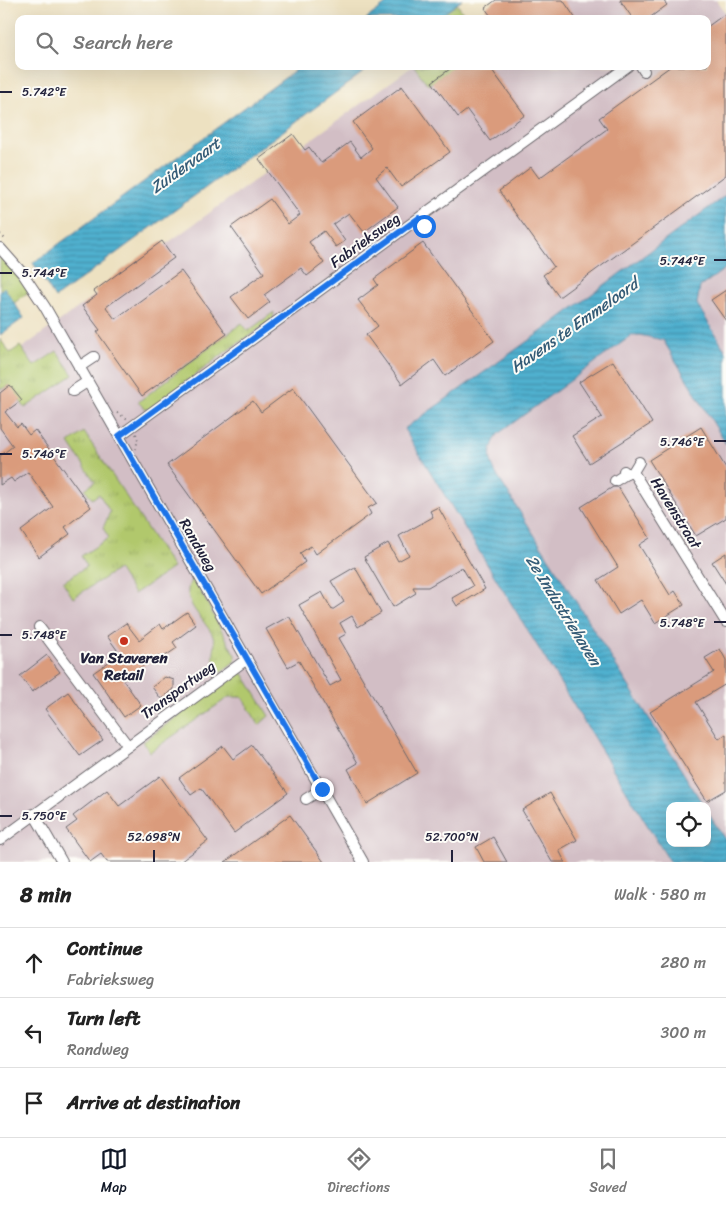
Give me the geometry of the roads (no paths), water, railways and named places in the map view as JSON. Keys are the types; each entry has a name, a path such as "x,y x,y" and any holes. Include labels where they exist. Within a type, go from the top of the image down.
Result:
{"street":[{"name":"Fabrieksweg","path":"119,436 422,222 621,70"},
{"name":"Randweg","path":"0,248 23,274 42,302 363,862"},
{"path":"78,366 94,357"},
{"path":"73,391 87,382"},
{"path":"615,481 628,473 639,462"},
{"name":"Havenstraat","path":"628,473 726,622"},
{"path":"40,627 128,746"},
{"name":"Transportweg","path":"0,840 247,660"},
{"path":"306,799 322,789"},
{"path":"34,814 62,862"}],"water":[{"path":"391,0 462,0 442,15 371,15"},
{"name":"Zuidervaart","path":"296,70 367,70 55,298 33,263"},
{"path":"726,195 726,268 700,287 697,304 726,352 726,444 663,340 639,335 631,336 498,434 492,446 490,456 492,466 498,477 701,802 666,802 666,847 711,847 711,817 726,841 726,862 670,862 404,429 542,331"},
{"path":"4,287 24,318 0,335 0,291"}],"place":[{"name":"Van Staveren Retail","path":"124,641"}],"water label":[{"name":"Havens te Emmeloord","path":"574,325"},
{"name":"2e Industriehaven","path":"564,610"}]}
